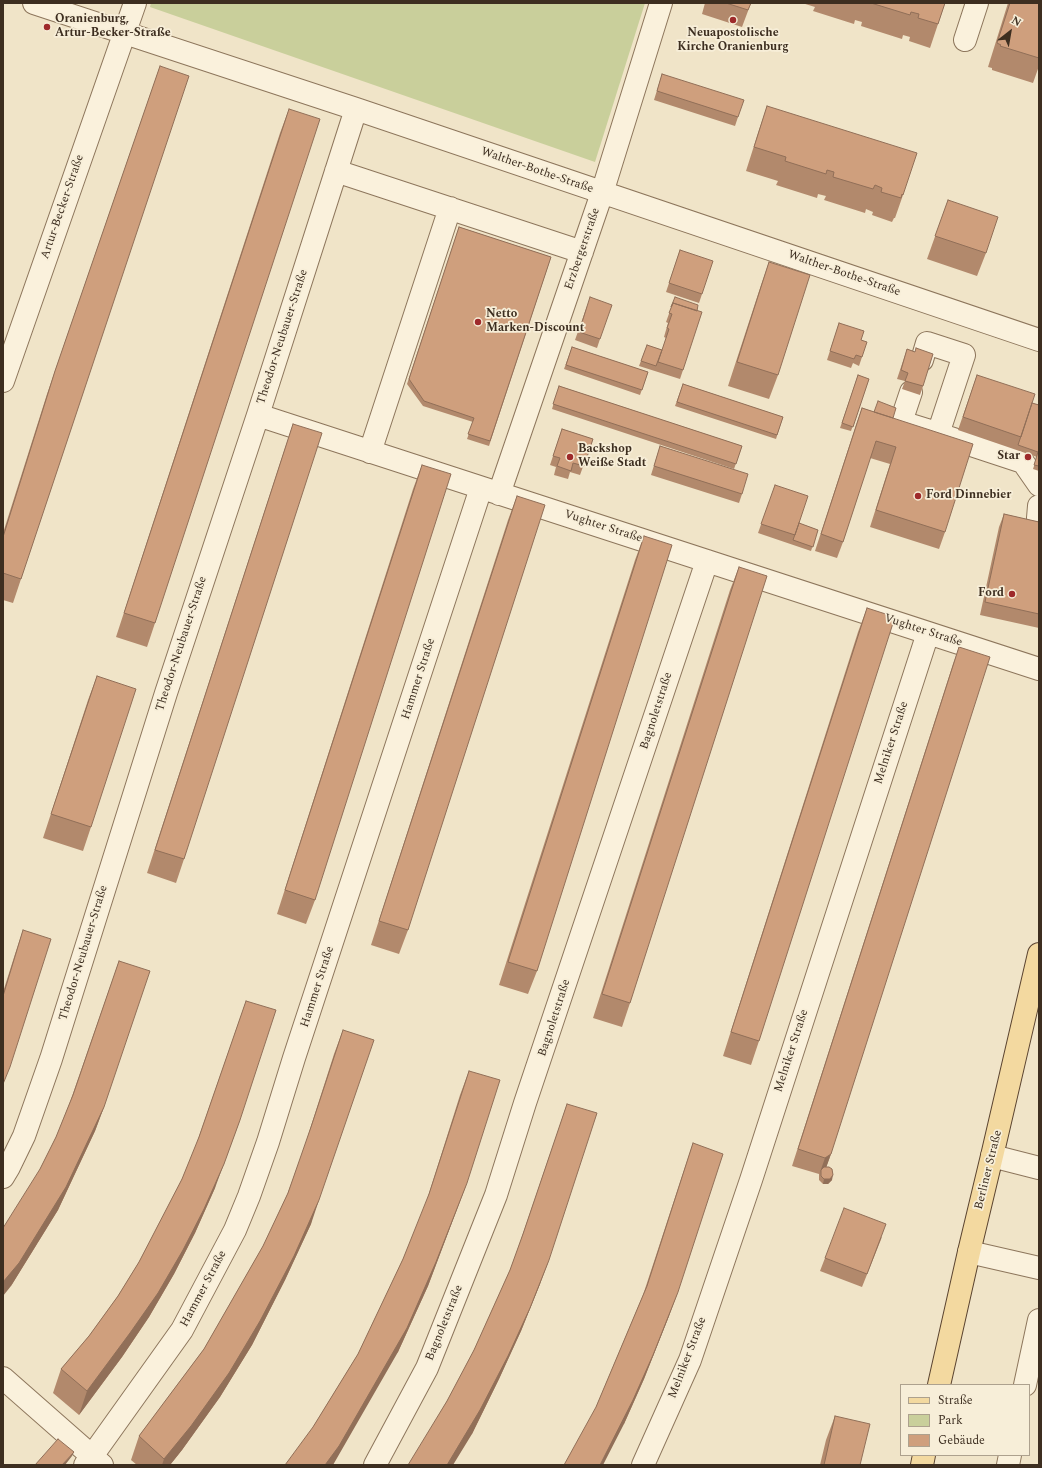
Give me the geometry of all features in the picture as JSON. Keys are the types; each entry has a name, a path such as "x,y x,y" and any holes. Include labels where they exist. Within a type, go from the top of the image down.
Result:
{"main road":[{"name":"Berliner Straße","path":"939,1384 1039,954"}],"street":[{"name":"Walther-Bothe-Straße","path":"34,3 124,34 356,109 1039,340"},
{"name":"Artur-Becker-Straße","path":"3,381 135,3"},
{"name":"Erzbergerstraße","path":"490,491 582,252 602,193 661,3"},
{"path":"965,40 976,3"},
{"name":"Theodor-Neubauer-Straße","path":"3,1177 24,1136 40,1094 163,701 258,416 356,109"},
{"path":"336,171 582,252"},
{"path":"370,452 450,208"},
{"path":"922,360 927,343 964,355 938,434"},
{"path":"911,392 902,422 1023,462 1039,485"},
{"name":"Vughter Straße","path":"258,416 1039,669"},
{"path":"1023,462 1030,440"},
{"name":"Hammer Straße","path":"93,1462 182,1330 235,1230 249,1196 268,1142 294,1058 490,491"},
{"name":"Bagnoletstraße","path":"375,1465 427,1368 496,1195 525,1103 707,561"},
{"name":"Melniker Straße","path":"643,1465 690,1360 751,1180 928,633"},
{"path":"992,1156 1039,1168"},
{"path":"969,1252 1039,1268"},
{"path":"1025,1384 1039,1320"},
{"path":"3,1378 93,1462"}],"green space":[{"path":"151,3 645,3 595,162 150,7"}],"building":[{"path":"726,3 751,3 748,10"},
{"path":"871,3 945,3 938,24 918,18 919,14 911,12 910,15"},
{"path":"1010,3 1039,3 1039,58 1000,46 1001,45 997,43"},
{"path":"160,66 189,76 21,579 3,573 3,537 55,371"},
{"path":"662,74 744,100 738,117 657,91"},
{"path":"767,106 917,153 901,198 881,192 882,188 875,185 873,189 833,177 834,172 827,170 826,174 785,161 786,157 754,147"},
{"path":"289,109 320,119 155,623 124,613"},
{"path":"948,200 998,217 986,253 935,236"},
{"name":"Netto Marken-Discount","path":"459,227 551,257 490,441 468,434 474,418 424,401 409,379"},
{"path":"680,250 713,261 702,294 669,283"},
{"path":"769,262 810,275 778,375 737,362"},
{"path":"590,297 612,305 600,339 579,332"},
{"path":"675,297 698,305 697,311 673,303 671,307"},
{"path":"673,303 702,312 683,370 658,362 669,329 667,328 672,314 669,313"},
{"path":"839,323 864,331 861,340 867,342 862,357 856,355 854,359 830,351"},
{"path":"647,345 662,350 656,366 641,361"},
{"path":"572,347 648,372 642,390 566,365"},
{"path":"916,348 933,354 923,386 905,381 908,373 901,370 907,349 915,352"},
{"path":"858,375 869,379 853,427 842,423"},
{"path":"977,375 1035,394 1021,437 963,417"},
{"path":"683,384 783,417 777,435 677,402"},
{"path":"559,386 742,446 736,464 553,404"},
{"path":"878,401 896,408 893,418 874,412"},
{"path":"1032,403 1039,405 1039,466 1034,465 1038,452 1018,445"},
{"name":"Ford Dinnebier","path":"862,408 973,444 945,532 876,510 896,447 876,441 843,542 821,534"},
{"path":"293,424 322,433 184,859 155,850"},
{"name":"Backshop Weiße Stadt","path":"562,429 593,439 584,466 573,463 571,471 557,466 560,458 553,456"},
{"path":"660,446 748,474 742,494 654,466"},
{"path":"422,465 451,474 315,900 285,890"},
{"path":"775,485 808,496 795,535 761,524"},
{"path":"517,496 545,505 408,930 379,921"},
{"name":"Ford","path":"1004,514 1039,522 1039,614 985,602"},
{"path":"799,523 818,530 813,547 793,540"},
{"path":"644,536 672,545 537,971 508,962"},
{"path":"739,567 767,576 630,1003 602,994"},
{"path":"867,608 895,617 759,1041 731,1032"},
{"path":"959,647 990,657 831,1154 825,1158 798,1149"},
{"path":"97,676 136,689 91,827 51,814"},
{"path":"23,930 51,939 10,1067 3,1084 3,996"},
{"path":"119,961 150,971 104,1107 66,1187 19,1263 3,1282 3,1228 40,1169 56,1137 73,1095"},
{"path":"246,1001 276,1010 224,1164 204,1209 183,1250 158,1293 87,1391 61,1369 89,1336 118,1296 139,1262 182,1179 199,1137"},
{"path":"343,1030 374,1040 319,1200 294,1256 260,1321 229,1373 191,1426 164,1459 139,1436 204,1349 263,1246 288,1193"},
{"path":"469,1071 500,1080 467,1183 436,1262 407,1328 339,1446 325,1465 285,1465 313,1427 358,1354 403,1259 429,1194"},
{"path":"567,1104 597,1113 549,1260 530,1308 508,1356 480,1410 447,1465 408,1465 447,1401 474,1350 510,1270"},
{"path":"693,1143 723,1154 678,1292 653,1355 633,1400 600,1465 564,1465 596,1407 647,1286"},
{"path":"824,1167 829,1167 832,1169 833,1175 830,1179 824,1179 821,1176 821,1170"},
{"path":"844,1208 886,1224 867,1274 825,1258"},
{"path":"835,1416 870,1424 860,1465 824,1465"},
{"path":"58,1439 74,1452 62,1465 35,1465"}],"place":[{"name":"Neuapostolische Kirche Oranienburg","path":"733,20"},
{"name":"Oranienburg, Artur-Becker-Straße","path":"47,27"},
{"name":"Netto Marken-Discount","path":"478,322"},
{"name":"Backshop Weiße Stadt","path":"570,457"},
{"name":"Star","path":"1028,457"},
{"name":"Ford Dinnebier","path":"918,496"},
{"name":"Ford","path":"1012,594"}]}
